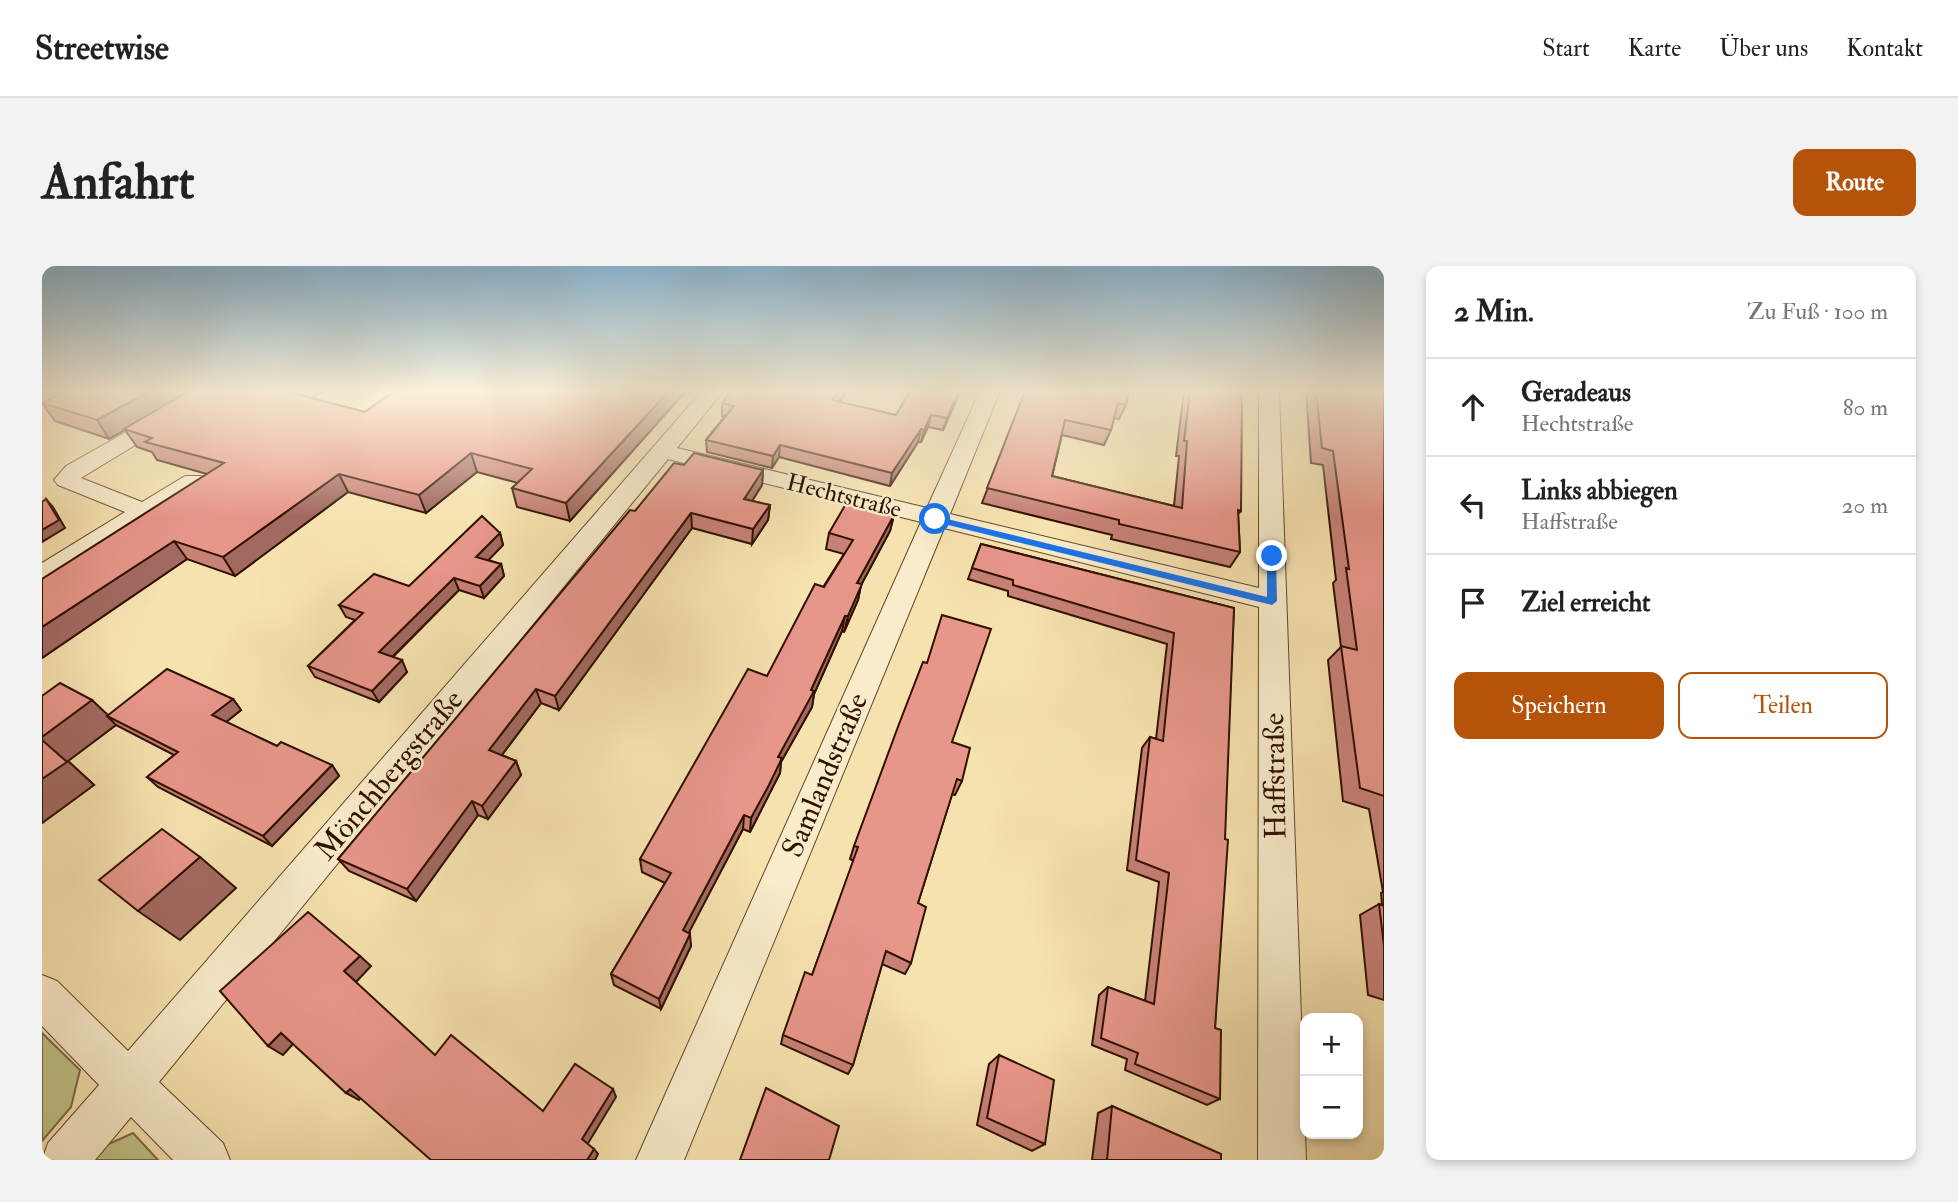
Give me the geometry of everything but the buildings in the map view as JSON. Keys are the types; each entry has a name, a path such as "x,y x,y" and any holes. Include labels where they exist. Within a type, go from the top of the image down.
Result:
{"street":[{"path":"141,433 74,471 66,480 143,511"},
{"name":"Mönchbergstraße","path":"65,1160 676,433"},
{"name":"Samlandstraße","path":"660,1160 972,433"},
{"name":"Haffstraße","path":"1270,433 1282,1160"},
{"name":"Hechtstraße","path":"660,450 1272,601"},
{"path":"42,576 194,481"},
{"path":"42,996 132,1083 206,1160"}],"green space":[{"path":"42,1033 80,1070 71,1107 42,1141"},
{"path":"133,1133 158,1160 90,1160 100,1148"}],"route":[{"path":"935,519 1272,601 1272,556"}]}
